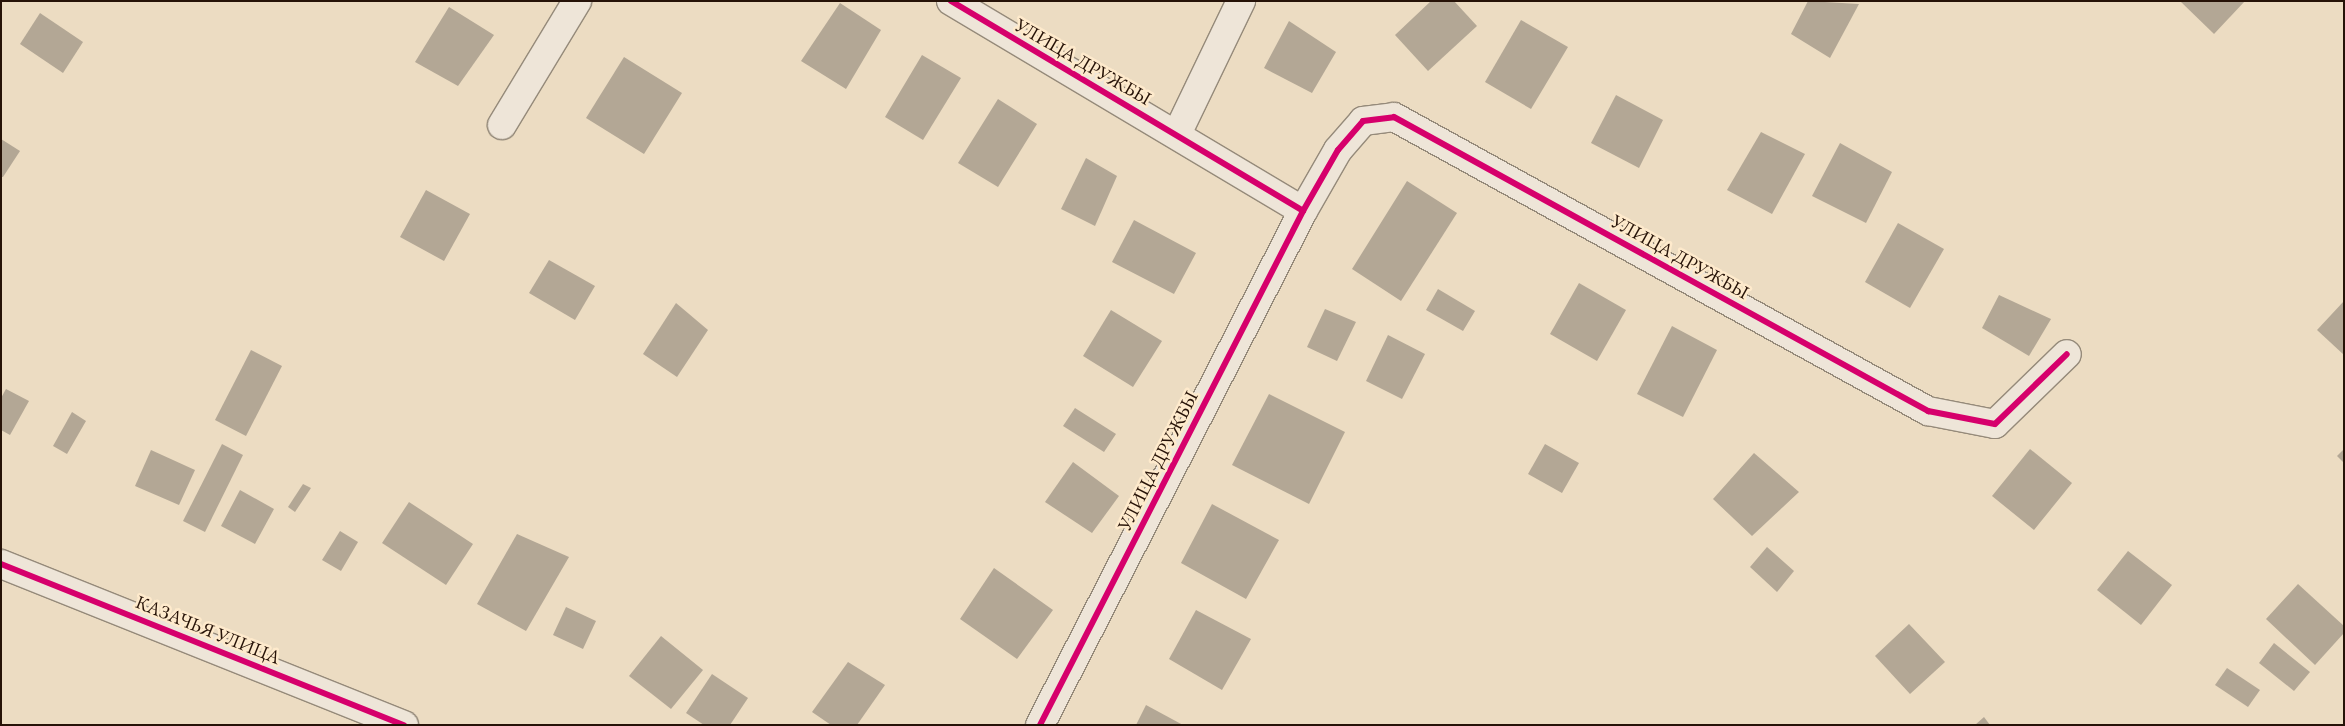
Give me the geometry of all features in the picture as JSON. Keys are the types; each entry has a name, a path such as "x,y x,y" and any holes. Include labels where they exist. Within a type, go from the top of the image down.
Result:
{"street":[{"path":"502,125 577,1"},
{"name":"УЛИЦА ДРУЖБЫ","path":"950,1 1177,134 1303,211"},
{"path":"1177,134 1241,1"},
{"name":"УЛИЦА ДРУЖБЫ","path":"1040,725 1303,211 1338,150 1363,121 1394,117 1928,411 1995,424 2067,354"},
{"name":"КАЗАЧЬЯ УЛИЦА","path":"1,564 404,725"}],"building":[{"path":"1431,1 1454,1 1477,26 1428,71 1395,35"},
{"path":"1808,1 1859,4 1830,58 1791,34"},
{"path":"2180,1 2245,1 2214,34"},
{"path":"840,3 881,30 846,89 801,61"},
{"path":"449,7 494,35 458,86 415,62"},
{"path":"40,13 83,42 63,73 20,44"},
{"path":"1521,20 1568,47 1531,109 1485,82"},
{"path":"1289,21 1336,52 1312,93 1264,68"},
{"path":"922,55 961,78 923,140 885,117"},
{"path":"624,57 682,93 644,154 586,118"},
{"path":"1616,95 1663,120 1639,168 1591,143"},
{"path":"998,99 1037,124 998,187 958,163"},
{"path":"1761,132 1805,154 1772,214 1727,190"},
{"path":"1,139 20,151 3,177 1,177"},
{"path":"1840,143 1892,172 1866,223 1812,196"},
{"path":"1086,158 1117,176 1095,226 1061,209"},
{"path":"1407,181 1457,213 1401,301 1352,269"},
{"path":"426,190 470,214 444,261 400,237"},
{"path":"1134,220 1196,253 1174,294 1112,262"},
{"path":"1898,223 1944,249 1910,308 1865,282"},
{"path":"549,260 595,286 575,320 529,293"},
{"path":"1579,283 1626,310 1597,361 1550,334"},
{"path":"1438,289 1475,311 1463,331 1426,310"},
{"path":"1999,295 2051,319 2029,356 1982,328"},
{"path":"2344,301 2344,355 2317,330"},
{"path":"676,303 708,330 677,377 643,354"},
{"path":"1325,309 1356,322 1337,361 1307,347"},
{"path":"1111,310 1162,341 1133,387 1083,356"},
{"path":"1672,326 1717,350 1683,417 1637,394"},
{"path":"1388,335 1425,354 1402,399 1366,381"},
{"path":"251,350 282,366 246,436 215,420"},
{"path":"6,389 29,401 10,435 1,430 1,398"},
{"path":"1269,394 1345,432 1309,504 1232,465"},
{"path":"1075,408 1116,434 1104,452 1063,426"},
{"path":"72,412 86,421 67,454 53,446"},
{"path":"222,444 243,455 205,532 183,521"},
{"path":"1545,444 1579,463 1562,493 1528,474"},
{"path":"2030,449 2072,483 2034,530 1992,496"},
{"path":"2344,449 2344,463 2337,456"},
{"path":"151,450 195,470 179,505 135,486"},
{"path":"1754,453 1799,492 1752,536 1713,499"},
{"path":"1073,462 1119,496 1092,533 1045,502"},
{"path":"303,484 311,488 295,512 288,507"},
{"path":"240,490 274,509 255,544 221,526"},
{"path":"409,502 473,544 446,585 382,543"},
{"path":"1212,504 1279,540 1246,599 1181,563"},
{"path":"340,531 358,542 341,571 322,560"},
{"path":"517,534 569,557 526,631 477,604"},
{"path":"1767,547 1794,571 1777,592 1750,567"},
{"path":"2128,551 2172,585 2141,625 2097,590"},
{"path":"994,568 1053,610 1017,659 960,619"},
{"path":"2298,584 2344,626 2344,633 2315,665 2266,619"},
{"path":"566,607 596,621 583,649 553,635"},
{"path":"1196,610 1251,639 1222,690 1169,659"},
{"path":"1909,624 1945,662 1910,694 1875,656"},
{"path":"661,636 703,670 671,709 629,676"},
{"path":"2274,643 2310,672 2294,691 2259,663"},
{"path":"848,662 885,685 857,725 831,725 812,712"},
{"path":"2227,668 2260,690 2248,707 2215,685"},
{"path":"712,674 748,698 730,725 704,725 686,713"},
{"path":"1146,705 1183,725 1136,725"},
{"path":"1984,717 1990,725 1975,725"}],"cycle path":[{"path":"951,1 1303,211"},
{"path":"1040,725 1303,211 1338,150 1363,121 1394,117 1928,411 1995,424 2067,354"},
{"path":"1,564 404,725"}]}
